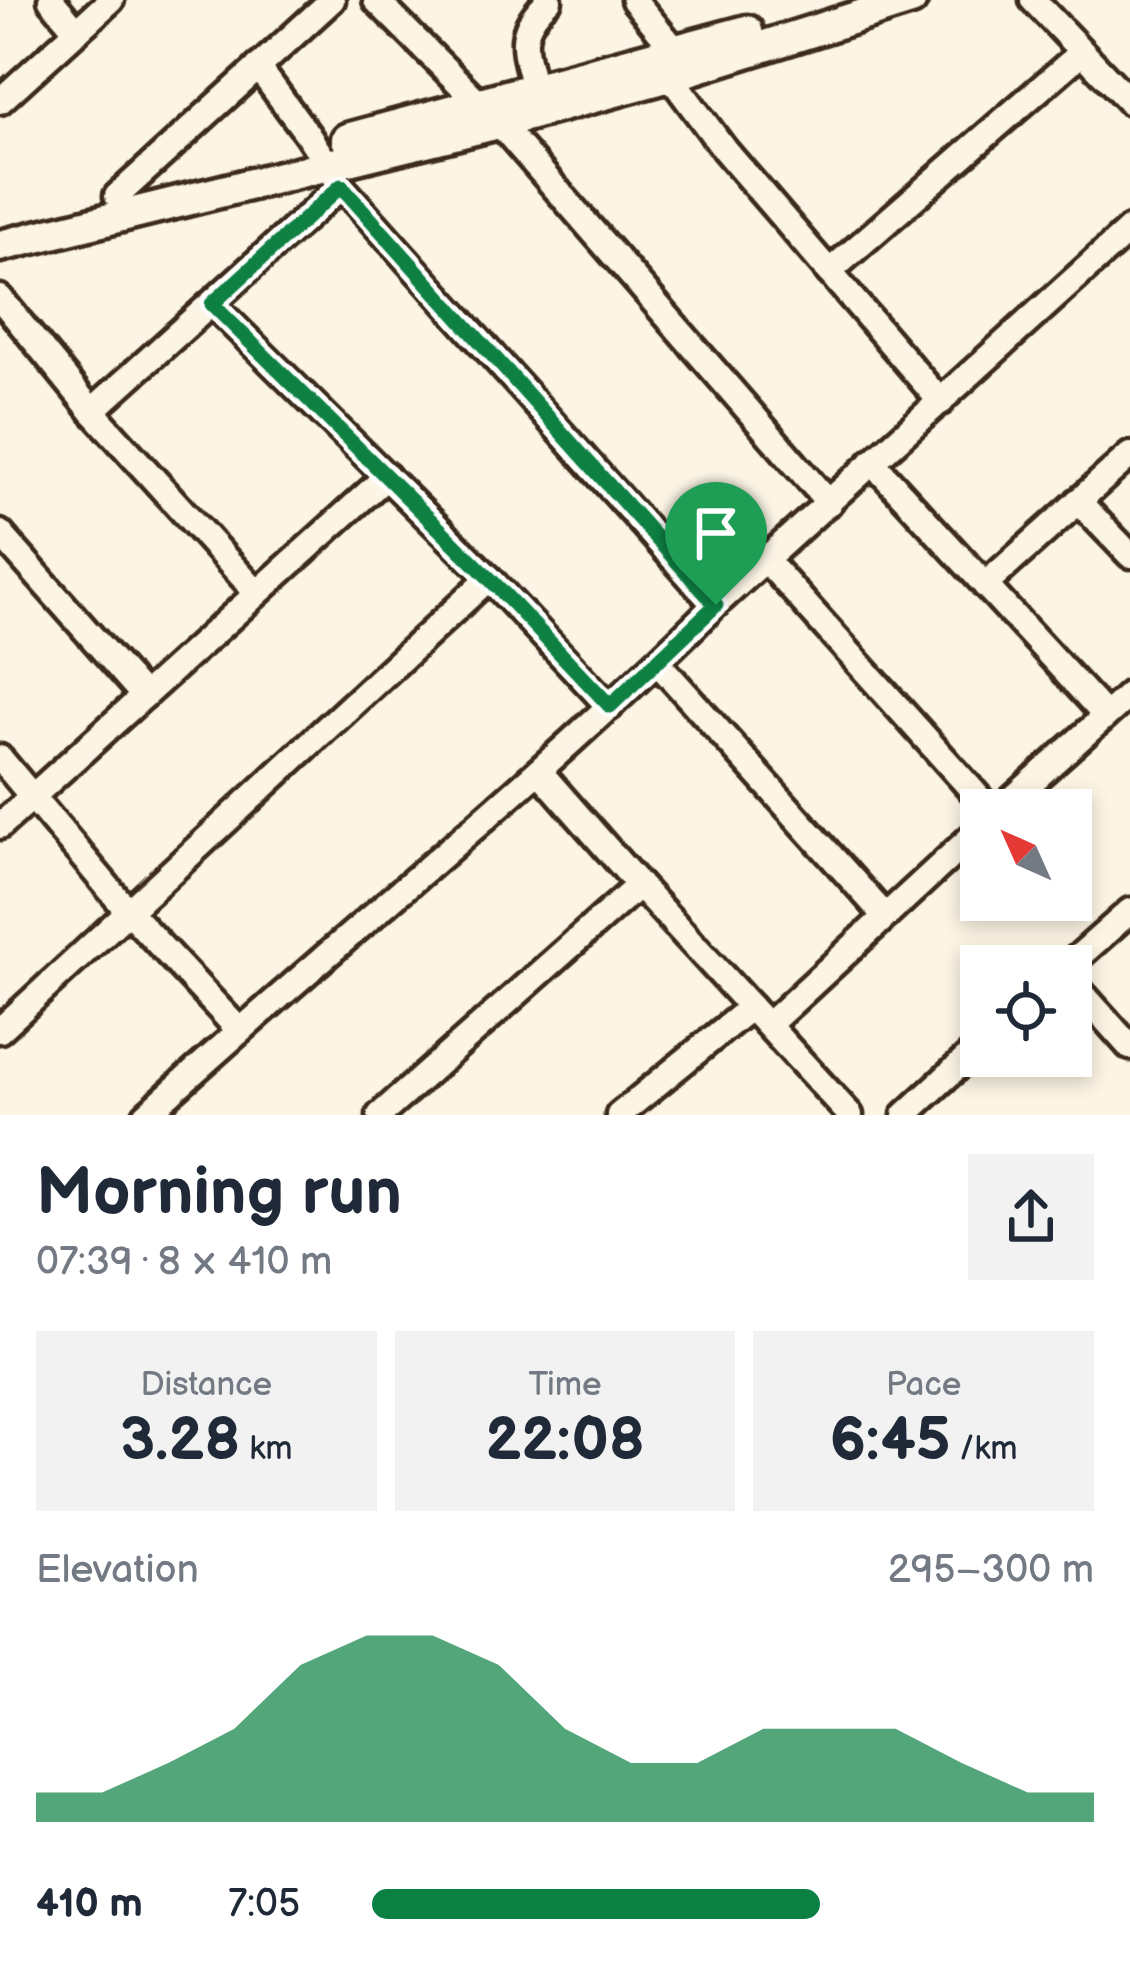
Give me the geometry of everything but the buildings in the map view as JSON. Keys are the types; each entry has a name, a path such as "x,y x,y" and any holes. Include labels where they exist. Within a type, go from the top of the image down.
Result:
{"main road":[{"path":"489,113 534,88 673,64 850,0"},
{"path":"0,246 327,166 489,113 911,0"},
{"path":"0,226 117,196 327,166"}],"street":[{"path":"51,0 77,31"},
{"path":"0,101 111,0"},
{"path":"117,196 332,0"},
{"path":"376,0 489,113 829,503"},
{"path":"534,88 522,39 549,0"},
{"path":"634,0 724,149 941,402"},
{"path":"1034,0 1130,102"},
{"path":"829,272 1081,53"},
{"path":"258,67 327,166 716,605"},
{"path":"92,411 212,304 327,166"},
{"path":"146,1115 539,771 1130,229"},
{"path":"0,298 92,411 257,593"},
{"path":"212,304 489,578 610,706"},
{"path":"985,585 1130,455"},
{"path":"872,462 1105,715"},
{"path":"0,826 387,476"},
{"path":"1078,501 1130,555"},
{"path":"0,532 144,695"},
{"path":"766,560 971,789"},
{"path":"0,1030 489,578"},
{"path":"658,663 885,916"},
{"path":"1023,789 1130,694"},
{"path":"0,758 128,910 240,1030"},
{"path":"539,771 850,1115"},
{"path":"628,1112 760,1016 885,916 960,847"},
{"path":"380,1115 639,885"},
{"path":"1092,945 1130,911"},
{"path":"1092,1004 1130,1047"},
{"path":"904,1115 960,1064"},
{"path":"168,1095 186,1115"}],"route":[{"path":"341,186 716,605 610,706 489,578 212,304 341,186"}]}
